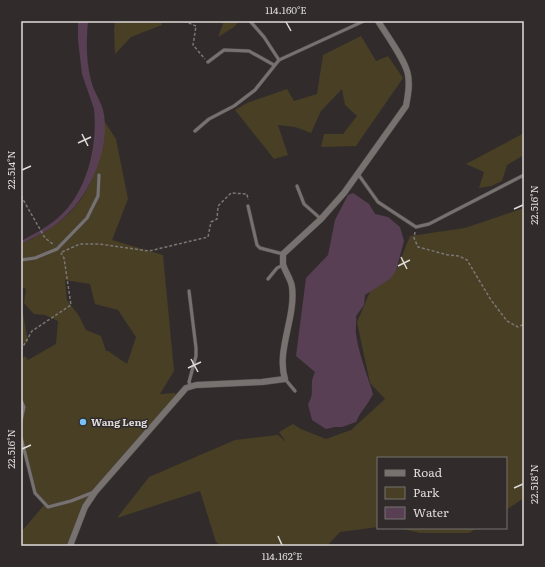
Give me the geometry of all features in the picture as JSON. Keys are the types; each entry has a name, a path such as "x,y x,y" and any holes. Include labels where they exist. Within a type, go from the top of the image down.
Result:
{"street":[{"path":"70,546 85,507 95,492 186,388 191,386 262,382 285,379 282,370 284,350 292,313 292,287 284,265 284,254 321,219 344,193 406,106 409,89 407,71 378,21"}],"lane":[{"path":"250,21 264,37 279,60"},
{"path":"195,131 209,119 234,106 255,90 279,60 364,21"},
{"path":"208,62 224,50 249,51 274,65"},
{"path":"358,174 378,202 416,227 429,224 524,175"},
{"path":"21,260 35,258 57,249 87,218 98,196 99,175"},
{"path":"297,186 304,204 321,219"},
{"path":"248,206 257,245 260,248 284,254"},
{"path":"268,279 277,268 284,265"},
{"path":"189,291 196,348 196,356 189,382 191,386"},
{"path":"285,379 295,391"},
{"path":"21,400 24,407 21,421"},
{"path":"21,437 35,493 48,507 71,501 95,492"}],"path":[{"path":"184,21 196,26 193,46 208,62"},
{"path":"60,253 80,244 99,244 149,251 208,237 211,222 217,219 218,206 231,193 247,194 248,206"},
{"path":"21,196 45,238 64,258 71,305 32,331 21,350"},
{"path":"416,227 414,238 418,247 448,255 459,256 467,260 491,300 507,321 518,327 524,324"}],"green space":[{"path":"115,21 161,21 162,25 131,37 115,54"},
{"path":"224,21 239,21 234,27 218,37"},
{"path":"361,36 376,61 388,56 403,78 356,146 321,147 324,134 343,134 357,116 345,105 342,89 321,111 311,133 295,127 278,125 288,155 274,159 235,110 247,103 287,89 294,101 317,94 323,55"},
{"path":"105,122 116,139 128,199 112,240 163,255 174,371 160,394 175,393 179,401 88,503 72,546 21,546 21,532 45,504 35,493 21,437 21,361 25,356 28,360 56,344 58,321 45,315 34,314 24,303 26,289 21,287 21,268 23,264 21,263 21,244 58,223 79,202 93,177 98,164 104,136","holes":["65,280 90,284 95,304 118,310 136,337 127,364 106,351 101,336 86,330 79,316 67,300"]},
{"path":"524,133 524,155 507,165 502,181 491,186 479,188 484,172 466,164"},
{"path":"524,208 524,498 507,509 507,457 377,457 377,527 340,532 327,546 221,546 216,542 200,491 117,518 149,477 235,440 278,435 286,442 279,432 293,424 301,429 326,439 351,430 385,399 370,383 357,322 370,292 396,271 410,236 465,228"},
{"path":"21,314 23,314 28,342 21,344"},
{"path":"403,529 475,529 469,533 420,533"}],"water":[{"path":"78,21 88,21 87,46 89,71 93,87 101,104 104,115 104,144 95,173 80,200 70,212 51,228 21,244 21,241 49,225 68,208 83,182 92,153 95,123 94,109 82,74 78,40"},
{"path":"353,193 369,204 375,214 388,217 400,227 404,241 396,271 390,279 365,295 364,305 356,316 357,342 373,394 356,422 342,427 326,429 312,420 308,404 311,396 312,381 315,372 296,356 306,278 328,255 335,220 348,195"}],"place":[{"name":"Wang Leng","path":"83,422"}]}
